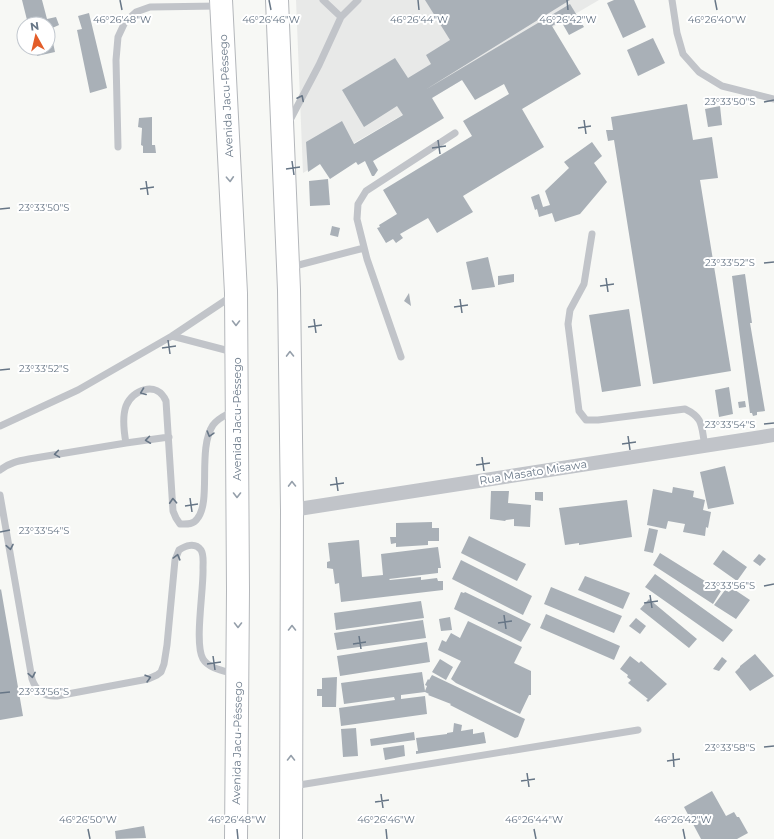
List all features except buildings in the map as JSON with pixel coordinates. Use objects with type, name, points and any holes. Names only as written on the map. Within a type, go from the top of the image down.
[{"type":"highway","points":[[277,0],[289,267],[292,510],[291,839]]},
{"type":"highway","name":"Avenida Jacu-Pêssego","points":[[221,3],[236,293],[236,839]]},
{"type":"street","name":"Rua Masato Misawa","points":[[292,510],[774,436]]},
{"type":"lane","points":[[323,0],[341,17]]},
{"type":"lane","points":[[284,132],[341,17],[358,0]]},
{"type":"lane","points":[[672,0],[677,33],[683,54],[699,72],[722,86],[774,99]]},
{"type":"lane","points":[[118,147],[116,60],[118,37],[125,22],[136,12],[150,7],[221,3]]},
{"type":"lane","points":[[401,357],[364,248],[357,219],[358,204],[366,191],[455,134]]},
{"type":"lane","points":[[592,234],[584,284],[570,310],[568,324],[579,411],[586,420],[598,420],[685,409],[695,414],[701,421],[705,446]]},
{"type":"lane","points":[[289,267],[364,248]]},
{"type":"lane","points":[[0,426],[78,390],[172,336],[236,293]]},
{"type":"lane","points":[[172,336],[236,353]]},
{"type":"lane","points":[[126,443],[124,421],[126,406],[135,395],[147,389],[156,389],[164,397],[167,406],[173,511],[180,524],[192,523],[198,519],[204,502],[204,469],[210,432],[213,424],[218,419],[237,410]]},
{"type":"lane","points":[[0,470],[6,465],[29,458],[169,437]]},
{"type":"lane","points":[[0,495],[32,679],[39,691],[51,696],[57,696],[148,678],[161,672],[164,664],[167,644],[176,555],[179,550],[190,545],[196,546],[201,550],[203,557],[199,635],[201,656],[206,663],[211,666],[237,675]]},
{"type":"lane","points":[[291,787],[638,730]]},
{"type":"shaded area","points":[[296,0],[599,0],[303,173]]}]
